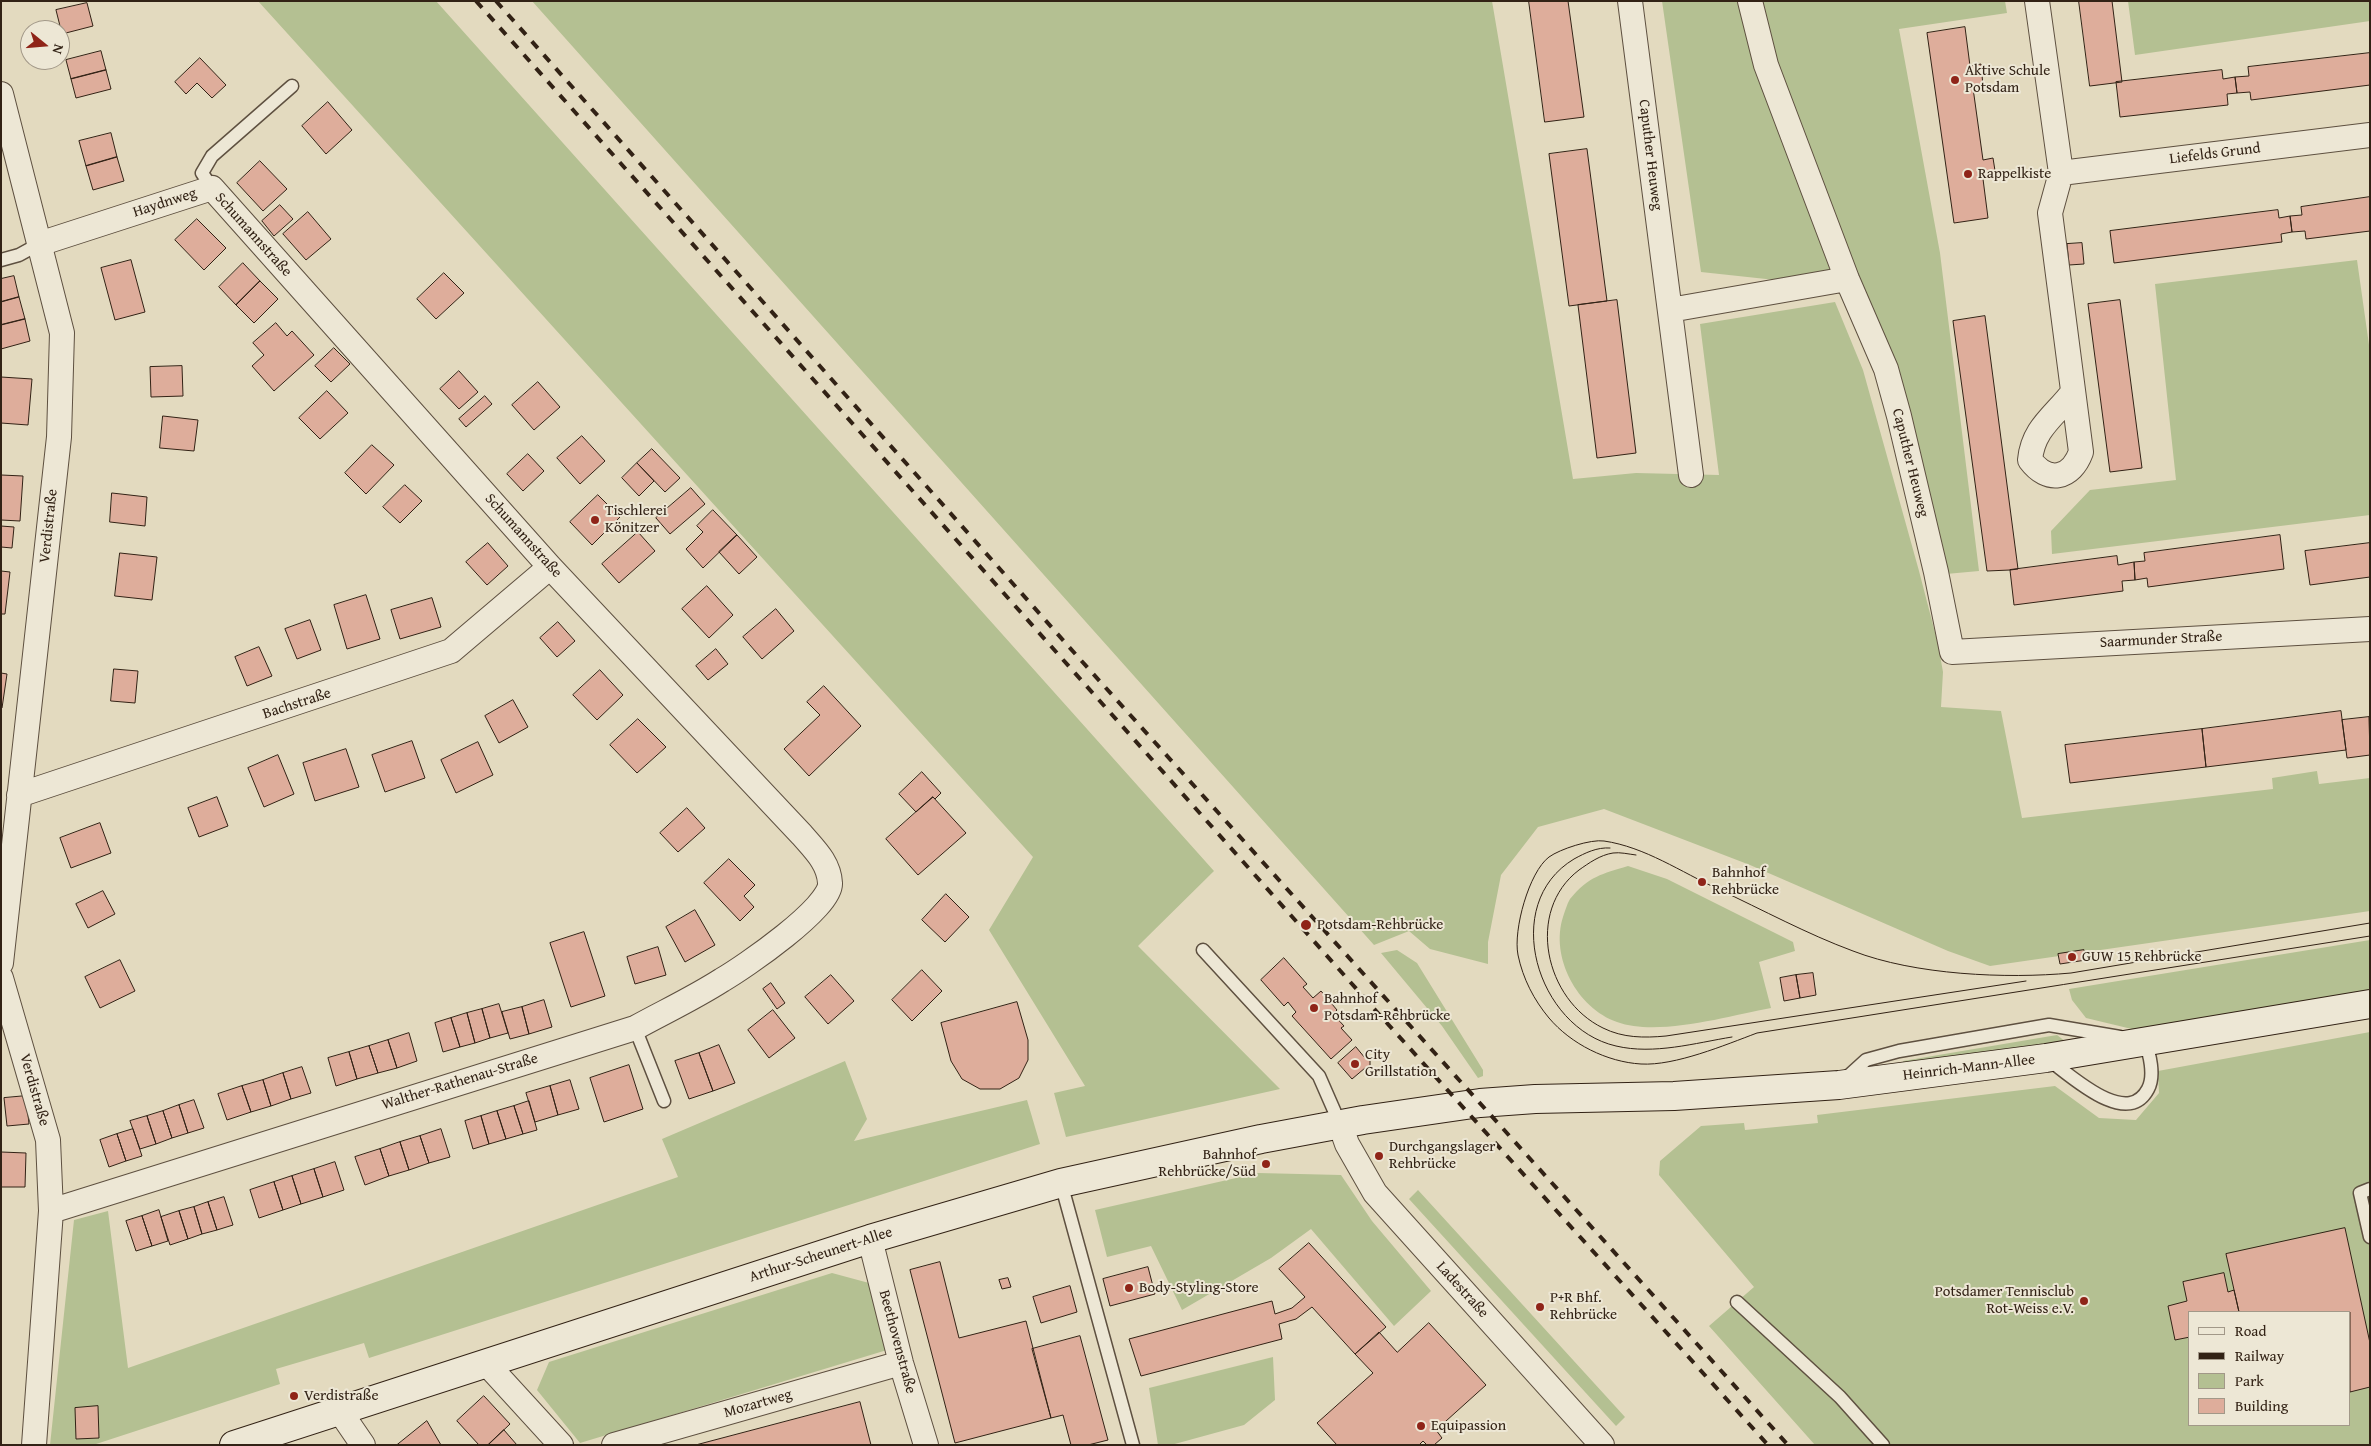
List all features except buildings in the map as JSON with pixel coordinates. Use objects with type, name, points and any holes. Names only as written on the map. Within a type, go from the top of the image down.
[{"type":"main road","name":"Heinrich-Mann-Allee","points":[[1421,1111],[1480,1103],[1564,1098],[1630,1098],[1838,1085],[2046,1058],[2370,1004]]},
{"type":"main road","name":"Arthur-Scheunert-Allee","points":[[234,1445],[870,1239],[1061,1183],[1340,1124],[1421,1111]]},
{"type":"street","name":"Caputher Heuweg","points":[[1630,1],[1691,475]]},
{"type":"street","name":"Caputher Heuweg","points":[[1750,1],[1766,66],[1847,279],[1886,369],[1936,572],[1952,652]]},
{"type":"street","points":[[2037,1],[2061,173],[2050,213],[2073,392]]},
{"type":"street","name":"Verdistraße","points":[[1,94],[62,333],[59,437],[1,963]]},
{"type":"street","name":"Liefelds Grund","points":[[2061,173],[2370,135]]},
{"type":"street","name":"Haydnweg","points":[[39,244],[212,188]]},
{"type":"street","name":"Schumannstraße","points":[[212,188],[550,567],[825,861],[831,885]]},
{"type":"street","points":[[1670,310],[1847,279]]},
{"type":"street","name":"Bachstraße","points":[[20,795],[451,651],[550,567]]},
{"type":"street","name":"Saarmunder Straße","points":[[1952,652],[2370,630]]},
{"type":"street","name":"Walther-Rathenau-Straße","points":[[51,1211],[635,1028],[722,980],[792,931],[825,898],[831,885]]},
{"type":"street","name":"Verdistraße","points":[[1,978],[48,1140],[51,1211],[34,1445]]},
{"type":"street","name":"Ladestraße","points":[[1340,1124],[1347,1144],[1375,1193],[1602,1445]]},
{"type":"street","name":"Beethovenstraße","points":[[870,1239],[901,1363],[926,1445]]},
{"type":"street","points":[[486,1363],[561,1445]]},
{"type":"street","name":"Mozartweg","points":[[614,1445],[901,1363]]},
{"type":"street","points":[[339,1410],[363,1445]]},
{"type":"lane","name":"Haydnweg","points":[[212,188],[202,173],[212,156],[292,86]]},
{"type":"lane","points":[[1,260],[19,255],[39,244]]},
{"type":"lane","points":[[1203,950],[1319,1076],[1340,1124]]},
{"type":"lane","points":[[1838,1085],[1866,1060],[1899,1051],[2049,1025],[2145,1041],[2151,1080],[2145,1094],[2132,1103],[2114,1104],[2046,1058]]},
{"type":"lane","points":[[635,1028],[664,1100]]},
{"type":"lane","points":[[1061,1183],[1133,1445]]},
{"type":"lane","points":[[2370,1189],[2360,1193],[2370,1237]]},
{"type":"lane","points":[[1737,1302],[1840,1397],[1883,1445]]},
{"type":"green space","points":[[258,1],[436,1],[1214,871],[1138,946],[1280,1089],[1066,1137],[1054,1093],[1085,1086],[989,930],[1033,857]]},
{"type":"green space","points":[[532,1],[1492,1],[1573,479],[1636,473],[1719,475],[1700,324],[1835,302],[1863,370],[1919,571],[1938,644],[1943,672],[1941,707],[2001,711],[2022,818],[2273,789],[2272,778],[2317,771],[2319,784],[2370,778],[2370,911],[1990,966],[1948,951],[1750,865],[1604,809],[1538,827],[1501,875],[1488,942],[1488,964],[1430,949],[1409,931],[1374,945]]},
{"type":"green space","points":[[1662,1],[2005,1],[2007,13],[1899,29],[1940,253],[1979,571],[1946,574],[1859,289],[1701,272]]},
{"type":"green space","points":[[2128,1],[2370,1],[2370,21],[2135,55]]},
{"type":"green space","points":[[2357,260],[2370,352],[2370,515],[2052,554],[2051,531],[2090,490],[2176,480],[2155,284]]},
{"type":"green space","points":[[1628,866],[1667,879],[1793,942],[1795,951],[1759,962],[1771,1008],[1693,1024],[1652,1027],[1634,1026],[1617,1022],[1603,1015],[1590,1005],[1570,979],[1564,964],[1560,948],[1560,932],[1563,917],[1570,899],[1583,885],[1603,874]]},
{"type":"green space","points":[[2370,940],[2370,990],[2136,1030],[2086,1018],[2072,1000],[2069,989]]},
{"type":"green space","points":[[1397,950],[1417,963],[1483,1070],[1483,1076],[1478,1078],[1442,1026],[1381,953]]},
{"type":"green space","points":[[2370,1032],[2370,1445],[1815,1445],[1709,1326],[1754,1287],[1659,1175],[1660,1161],[1701,1126],[1744,1123],[1745,1130],[1818,1123],[1817,1115],[2055,1086],[2099,1118],[2136,1120],[2159,1093],[2158,1071]]},
{"type":"green space","points":[[2057,1035],[2066,1042],[1904,1067],[1903,1061]]},
{"type":"green space","points":[[845,1061],[867,1119],[854,1141],[1027,1100],[1040,1144],[369,1358],[364,1343],[276,1369],[280,1384],[93,1445],[50,1445],[74,1220],[108,1211],[128,1368],[678,1177],[662,1139]]},
{"type":"green space","points":[[1258,1173],[1341,1175],[1372,1221],[1431,1291],[1394,1326],[1311,1229],[1271,1258],[1182,1310],[1151,1246],[1107,1257],[1095,1210]]},
{"type":"green space","points":[[1418,1190],[1625,1417],[1616,1426],[1409,1199]]},
{"type":"green space","points":[[832,1273],[869,1283],[887,1350],[580,1443],[537,1390],[549,1362]]},
{"type":"green space","points":[[1273,1357],[1275,1400],[1244,1425],[1171,1445],[1158,1445],[1149,1388]]},
{"type":"tram line","points":[[2370,923],[2071,973],[1990,975],[1932,970],[1878,959],[1853,951],[1802,929],[1648,854],[1619,844],[1598,841],[1576,845],[1560,851],[1549,857],[1542,864],[1535,875],[1524,902],[1517,944],[1520,964],[1530,989],[1549,1018],[1568,1036],[1590,1050],[1615,1060],[1628,1063],[1654,1064],[1669,1062],[1715,1049],[1757,1033],[2370,936]]},
{"type":"tram line","points":[[1610,848],[1596,849],[1574,859],[1551,879],[1538,905],[1534,933],[1537,963],[1548,991],[1566,1016],[1588,1035],[1616,1046],[1660,1049],[1732,1037]]},
{"type":"tram line","points":[[1636,855],[1608,854],[1579,870],[1562,887],[1552,908],[1548,931],[1549,954],[1556,977],[1567,997],[1583,1015],[1603,1028],[1618,1034],[1650,1037],[1666,1036],[2026,981]]},
{"type":"railway","points":[[476,1],[1377,1012],[1768,1445]]},
{"type":"railway","points":[[496,1],[1078,657],[1788,1445]]},
{"type":"place","name":"Aktive Schule Potsdam","points":[[1955,80]]},
{"type":"place","name":"Rappelkiste","points":[[1968,174]]},
{"type":"place","name":"Tischlerei Könitzer","points":[[595,520]]},
{"type":"place","name":"Bahnhof Rehbrücke","points":[[1702,882]]},
{"type":"place","name":"Potsdam-Rehbrücke","points":[[1306,925]]},
{"type":"place","name":"GUW 15 Rehbrücke","points":[[2072,957]]},
{"type":"place","name":"Bahnhof Potsdam-Rehbrücke","points":[[1314,1008]]},
{"type":"place","name":"City Grillstation","points":[[1355,1064]]},
{"type":"place","name":"Durchgangslager Rehbrücke","points":[[1379,1156]]},
{"type":"place","name":"Bahnhof Rehbrücke/Süd","points":[[1266,1164]]},
{"type":"place","name":"Body-Styling-Store","points":[[1129,1288]]},
{"type":"place","name":"Potsdamer Tennisclub Rot-Weiss e.V.","points":[[2084,1301]]},
{"type":"place","name":"P+R Bhf. Rehbrücke","points":[[1540,1307]]},
{"type":"place","name":"Verdistraße","points":[[294,1396]]},
{"type":"place","name":"Equipassion","points":[[1421,1426]]}]
